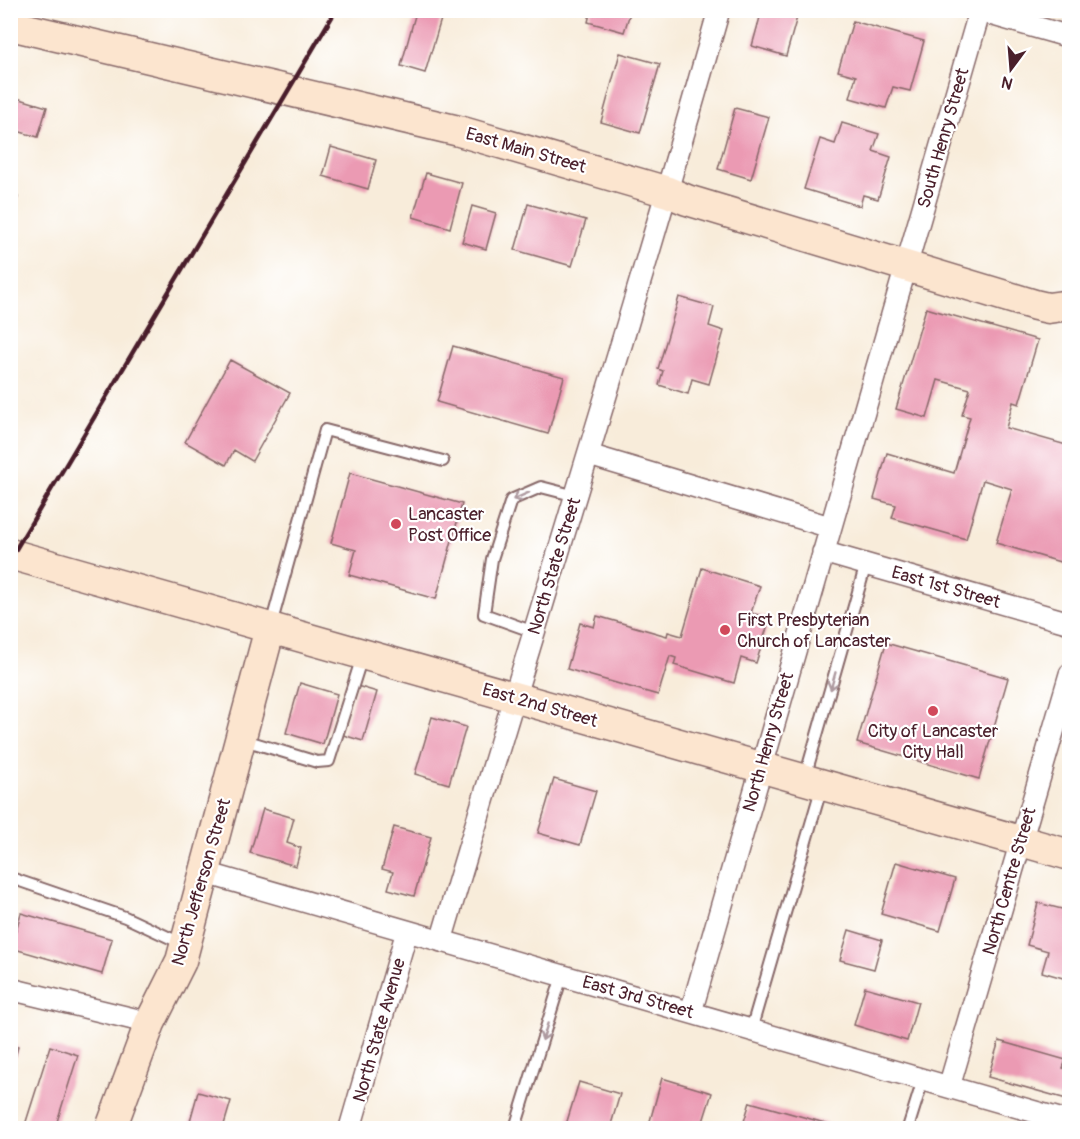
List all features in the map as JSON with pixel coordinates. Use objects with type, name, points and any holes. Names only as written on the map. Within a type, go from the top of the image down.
[{"type":"street","name":"North State Street","points":[[441,941],[668,192],[719,10]]},
{"type":"street","points":[[978,11],[1070,37]]},
{"type":"street","name":"South Henry Street","points":[[906,265],[978,11]]},
{"type":"street","name":"East Main Street","points":[[10,25],[459,131],[1048,308],[1070,305]]},
{"type":"street","name":"North Henry Street","points":[[691,1012],[906,265]]},
{"type":"street","name":"East Main Street","points":[[1035,304],[1070,328]]},
{"type":"street","points":[[589,455],[830,527]]},
{"type":"street","name":"East 1st Street","points":[[823,552],[1070,623]]},
{"type":"street","name":"East 2nd Street","points":[[10,554],[1070,855]]},
{"type":"street","name":"North Jefferson Street","points":[[111,1128],[150,1023],[181,961],[270,628]]},
{"type":"street","name":"North Centre Street","points":[[949,1088],[1070,674]]},
{"type":"street","name":"East 3rd Street","points":[[206,873],[1070,1122]]},
{"type":"street","name":"North State Avenue","points":[[350,1128],[407,932]]},
{"type":"street","points":[[10,989],[150,1023]]},
{"type":"lane","points":[[270,628],[325,430],[443,460]]},
{"type":"lane","points":[[534,632],[484,614],[492,559],[511,500],[541,487],[576,496]]},
{"type":"lane","points":[[751,1030],[866,564]]},
{"type":"lane","points":[[241,739],[317,762],[329,761],[363,654]]},
{"type":"lane","points":[[14,879],[125,917],[186,945]]},
{"type":"lane","points":[[515,1128],[562,976]]},
{"type":"lane","points":[[908,1128],[923,1080]]},
{"type":"building","points":[[591,10],[631,10],[624,32],[588,22]]},
{"type":"building","points":[[762,10],[799,10],[786,56],[752,46]]},
{"type":"building","points":[[416,12],[441,19],[425,73],[401,66]]},
{"type":"building","points":[[853,21],[924,41],[910,91],[893,87],[886,108],[850,98],[856,76],[838,71]]},
{"type":"building","points":[[620,53],[660,64],[640,133],[601,122]]},
{"type":"building","points":[[10,96],[47,107],[38,137],[10,129]]},
{"type":"building","points":[[735,108],[769,117],[751,179],[718,169]]},
{"type":"building","points":[[842,123],[879,134],[873,151],[891,157],[878,199],[863,195],[860,206],[804,189],[820,139],[835,144]]},
{"type":"building","points":[[331,147],[376,160],[368,189],[323,176]]},
{"type":"building","points":[[426,173],[462,183],[450,228],[413,217]]},
{"type":"building","points":[[10,195],[18,197],[11,219],[10,219]]},
{"type":"building","points":[[528,204],[586,220],[572,266],[515,250]]},
{"type":"building","points":[[472,206],[496,213],[486,249],[462,242]]},
{"type":"building","points":[[679,297],[714,307],[709,326],[724,331],[709,384],[692,379],[688,394],[659,385],[663,371],[658,369]]},
{"type":"building","points":[[926,308],[1038,340],[1019,404],[1013,402],[1006,428],[1070,446],[1070,565],[996,543],[1012,489],[983,480],[966,539],[892,518],[896,505],[874,499],[887,453],[954,473],[970,417],[962,415],[970,389],[938,380],[927,418],[896,409]]},
{"type":"building","points":[[453,346],[564,377],[548,434],[437,402]]},
{"type":"building","points":[[230,360],[290,393],[252,461],[234,450],[226,465],[185,442]]},
{"type":"building","name":"Lancaster Post Office","points":[[350,473],[462,504],[436,599],[349,575],[356,550],[331,543]]},
{"type":"building","name":"First Presbyterian Church of Lancaster","points":[[702,568],[760,586],[751,613],[770,618],[756,663],[741,658],[734,683],[674,665],[676,658],[670,656],[658,695],[567,669],[580,623],[594,627],[597,616],[667,636],[668,632],[682,636]]},
{"type":"building","name":"City of Lancaster City Hall","points":[[886,643],[1008,678],[979,779],[857,743]]},
{"type":"building","points":[[300,683],[337,694],[323,744],[286,733]]},
{"type":"building","points":[[357,686],[377,692],[363,741],[343,735]]},
{"type":"building","points":[[432,717],[466,727],[449,784],[415,774]]},
{"type":"building","points":[[554,779],[596,791],[580,845],[538,833]]},
{"type":"building","points":[[263,809],[294,818],[287,843],[301,848],[296,866],[250,853]]},
{"type":"building","points":[[394,827],[431,837],[414,896],[388,889],[393,872],[382,869]]},
{"type":"building","points":[[896,862],[955,879],[940,931],[881,914]]},
{"type":"building","points":[[1038,903],[1070,911],[1070,980],[1042,972],[1048,951],[1027,945]]},
{"type":"building","points":[[21,913],[112,939],[102,974],[11,948]]},
{"type":"building","points":[[849,930],[882,940],[874,969],[840,960]]},
{"type":"building","points":[[865,987],[918,1002],[907,1041],[854,1025]]},
{"type":"building","points":[[999,1041],[1066,1060],[1063,1068],[1070,1070],[1070,1100],[988,1077]]},
{"type":"building","points":[[10,1045],[18,1047],[11,1071],[10,1071]]},
{"type":"building","points":[[50,1046],[78,1055],[55,1128],[24,1128]]},
{"type":"building","points":[[662,1078],[712,1093],[701,1128],[648,1128]]},
{"type":"building","points":[[579,1082],[620,1094],[610,1128],[565,1128]]},
{"type":"building","points":[[198,1092],[231,1101],[223,1128],[188,1128]]},
{"type":"building","points":[[750,1102],[832,1125],[831,1128],[742,1128]]},
{"type":"railway","points":[[10,559],[336,10]]},
{"type":"place","name":"Lancaster Post Office","points":[[396,524]]},
{"type":"place","name":"First Presbyterian Church of Lancaster","points":[[725,630]]},
{"type":"place","name":"City of Lancaster City Hall","points":[[933,711]]}]
